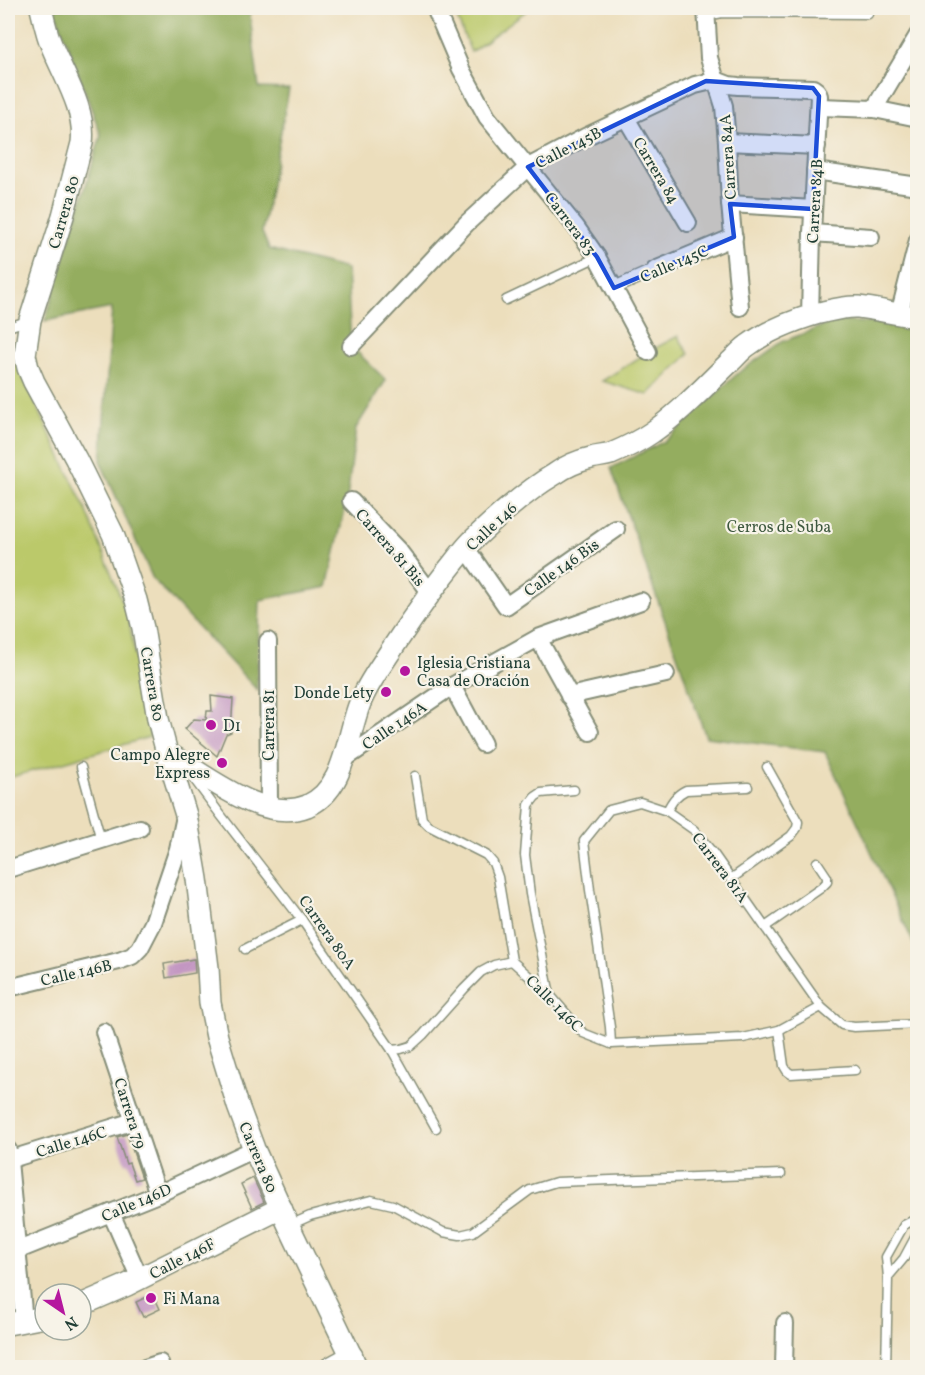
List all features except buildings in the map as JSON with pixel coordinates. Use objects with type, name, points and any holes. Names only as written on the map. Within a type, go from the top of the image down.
[{"type":"street","name":"Carrera 80","points":[[41,8],[52,45],[81,118],[83,131],[63,216],[30,320],[25,355],[28,368],[113,534],[136,600],[158,719],[174,757],[186,815],[197,879],[210,1003],[217,1037],[238,1106],[254,1149],[354,1362]]},
{"type":"street","name":"Carrera 83","points":[[435,8],[461,69],[486,117],[576,227],[597,257],[648,352]]},
{"type":"street","name":"Carrera 84A","points":[[707,12],[709,58],[724,106],[740,307]]},
{"type":"street","points":[[874,109],[918,35]]},
{"type":"street","name":"Calle 145B","points":[[351,346],[467,223],[528,167],[695,85],[716,80],[738,86],[813,88]]},
{"type":"street","name":"Carrera 84B","points":[[810,316],[813,209],[820,107],[819,96],[813,88]]},
{"type":"street","points":[[820,107],[874,109],[918,118]]},
{"type":"street","name":"Carrera 84","points":[[626,118],[688,223]]},
{"type":"street","points":[[727,142],[817,146]]},
{"type":"street","points":[[816,171],[918,186]]},
{"type":"street","points":[[730,204],[813,209]]},
{"type":"street","points":[[812,233],[871,237]]},
{"type":"street","name":"Calle 145C","points":[[614,288],[734,237]]},
{"type":"street","points":[[908,316],[918,240]]},
{"type":"street","name":"Calle 146","points":[[174,757],[231,792],[269,808],[295,809],[319,799],[328,791],[336,777],[360,702],[375,674],[430,592],[472,540],[517,502],[554,474],[573,464],[631,446],[654,431],[747,346],[775,330],[810,316],[838,309],[858,307],[908,316]]},
{"type":"street","name":"Carrera 81 Bis","points":[[351,501],[399,551],[430,592]]},
{"type":"street","name":"Calle 146 Bis","points":[[466,548],[506,606],[616,529]]},
{"type":"street","name":"Calle 146A","points":[[343,760],[452,686],[538,638],[641,601]]},
{"type":"street","points":[[538,638],[590,732]]},
{"type":"street","name":"Carrera 81","points":[[268,641],[269,808]]},
{"type":"street","points":[[569,696],[666,674]]},
{"type":"street","points":[[452,686],[483,744]]},
{"type":"street","name":"Calle 146B","points":[[8,988],[119,962],[132,956],[140,948],[153,923],[178,849],[186,815]]},
{"type":"street","points":[[8,869],[140,828]]},
{"type":"street","name":"Carrera 79","points":[[104,1032],[158,1194]]},
{"type":"street","name":"Calle 146C","points":[[8,1157],[134,1121]]},
{"type":"street","name":"Calle 146D","points":[[16,1251],[158,1194],[254,1149]]},
{"type":"street","points":[[8,1157],[16,1251],[14,1274],[16,1323],[33,1319]]},
{"type":"street","points":[[111,1213],[140,1279]]},
{"type":"street","name":"Calle 146F","points":[[93,1300],[285,1217]]},
{"type":"street","points":[[784,1323],[784,1368]]},
{"type":"street","points":[[330,1368],[354,1362]]},
{"type":"lane","points":[[707,12],[868,14]]},
{"type":"lane","points":[[506,300],[597,257]]},
{"type":"lane","points":[[8,327],[30,320]]},
{"type":"lane","name":"Carrera 80A","points":[[174,757],[302,920],[392,1050],[436,1128]]},
{"type":"lane","points":[[81,767],[101,840]]},
{"type":"lane","points":[[731,879],[791,836],[797,828],[798,822],[766,767]]},
{"type":"lane","points":[[415,776],[422,819],[429,826],[486,855],[493,863],[498,877],[512,961]]},
{"type":"lane","points":[[667,811],[673,799],[686,790],[748,787]]},
{"type":"lane","points":[[550,996],[530,894],[525,855],[530,805],[535,796],[542,793],[574,790]]},
{"type":"lane","name":"Carrera 81A","points":[[611,1044],[584,841],[609,810],[640,802],[667,811],[694,830],[821,1007],[842,1025],[854,1027],[918,1024]]},
{"type":"lane","points":[[765,927],[827,882],[827,877],[817,862]]},
{"type":"lane","points":[[244,949],[302,920]]},
{"type":"lane","name":"Calle 146C","points":[[392,1050],[411,1046],[481,972],[494,965],[512,961],[550,996],[583,1033],[611,1044],[743,1038],[779,1030],[821,1007]]},
{"type":"lane","points":[[779,1030],[784,1066],[791,1074],[855,1070]]},
{"type":"lane","points":[[285,1217],[310,1216],[371,1200],[393,1204],[443,1232],[460,1234],[473,1232],[530,1190],[556,1182],[781,1174]]},
{"type":"lane","points":[[887,1366],[888,1277],[886,1257],[904,1225],[918,1218]]},
{"type":"lane","points":[[888,1277],[904,1258],[918,1232]]},
{"type":"highlighted area","points":[[706,81],[813,88],[819,96],[813,209],[730,204],[734,237],[614,288],[597,257],[528,167]]},
{"type":"green space","points":[[56,8],[249,8],[259,88],[289,89],[262,232],[269,249],[347,269],[351,346],[386,380],[356,428],[347,499],[327,587],[260,600],[257,690],[153,579],[101,463],[112,308],[45,321],[101,135],[55,11]]},
{"type":"green space","points":[[453,8],[530,8],[471,52]]},
{"type":"green space","name":"Cerros de Suba","points":[[835,321],[880,323],[917,330],[917,951],[825,752],[706,737],[611,468],[665,441],[738,373],[782,342]]},
{"type":"green space","points":[[678,336],[689,354],[648,395],[602,381],[648,352]]},
{"type":"green space","points":[[12,354],[88,514],[128,616],[150,737],[8,778],[8,367]]},
{"type":"place","name":"Iglesia Cristiana Casa de Oración","points":[[405,671]]},
{"type":"place","name":"Donde Lety","points":[[386,692]]},
{"type":"place","name":"D1","points":[[211,725]]},
{"type":"place","name":"Campo Alegre Express","points":[[222,763]]},
{"type":"place","name":"Fi Mana","points":[[151,1298]]}]
